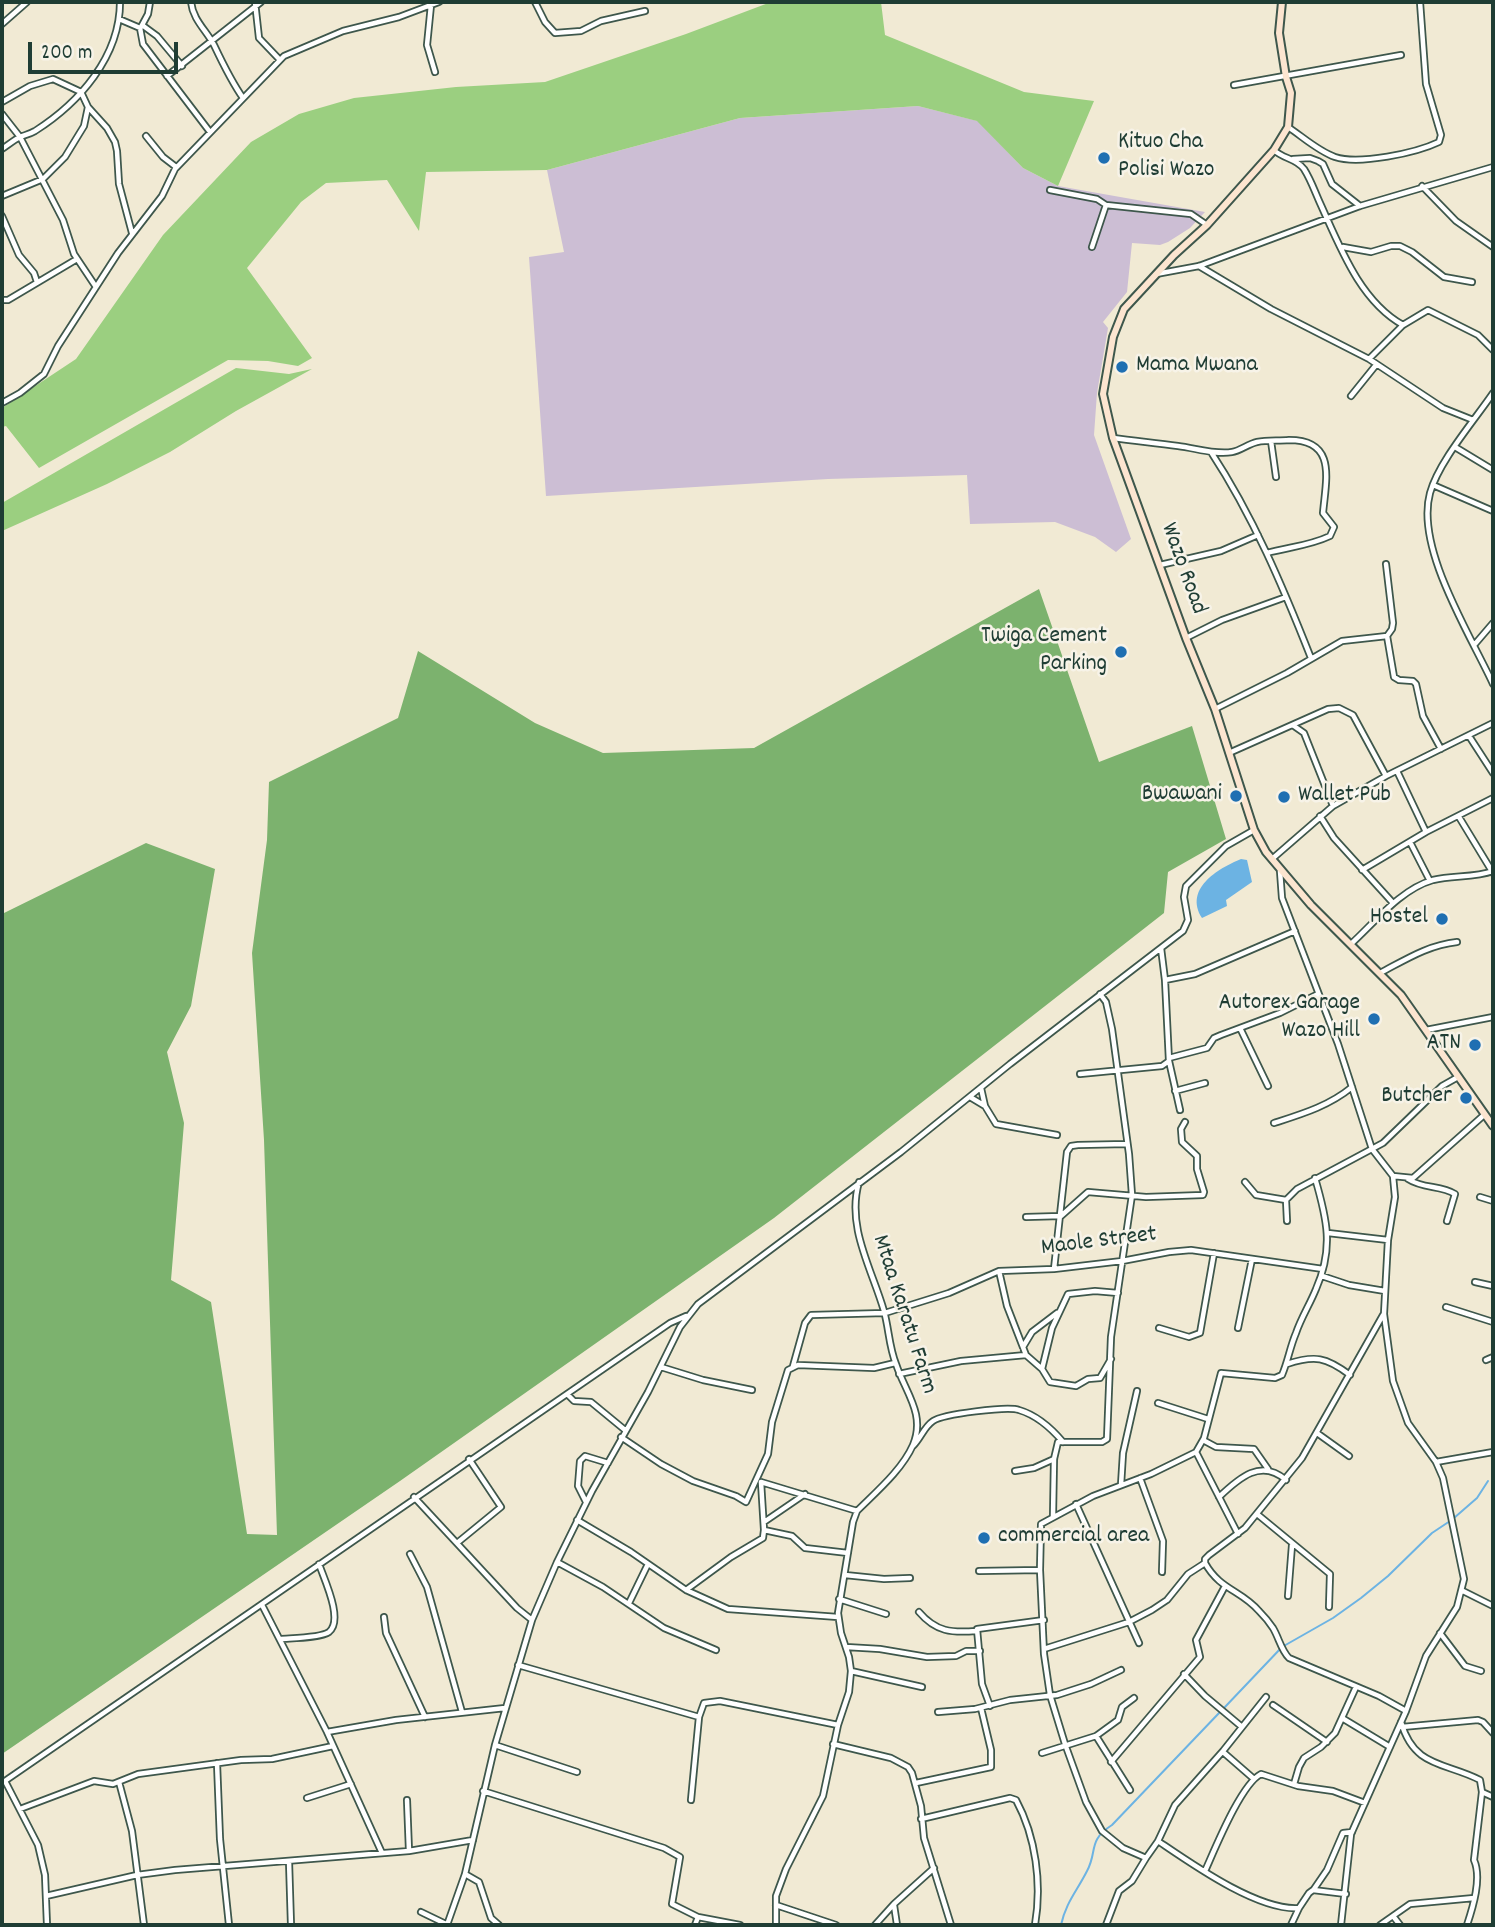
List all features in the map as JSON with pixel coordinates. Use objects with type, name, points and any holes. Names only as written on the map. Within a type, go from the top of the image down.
[{"type":"main road","name":"Wazo Road","points":[[1282,2],[1279,33],[1291,93],[1288,127],[1274,149],[1207,225],[1155,274],[1124,309],[1112,337],[1103,394],[1113,438],[1186,638],[1215,709],[1254,830],[1280,871],[1401,995],[1484,1115],[1493,1124]]},
{"type":"street","points":[[2,24],[27,2]]},
{"type":"street","points":[[2,149],[20,137],[33,133],[81,92],[100,69],[111,50],[119,19],[120,2]]},
{"type":"street","points":[[150,2],[141,27],[143,44],[210,132]]},
{"type":"street","points":[[191,2],[196,19],[243,98]]},
{"type":"street","points":[[167,76],[212,42],[255,4],[261,2]]},
{"type":"street","points":[[2,402],[20,393],[44,374],[96,287],[138,225],[156,205],[176,167],[280,60],[294,50],[343,31],[399,18],[439,2]]},
{"type":"street","points":[[535,2],[545,22],[555,33],[581,32],[601,21],[645,11]]},
{"type":"street","points":[[1288,127],[1326,153],[1347,159],[1381,156],[1438,142],[1441,135],[1426,85],[1420,2]]},
{"type":"street","points":[[255,4],[258,38],[280,60]]},
{"type":"street","points":[[430,5],[427,45],[435,72]]},
{"type":"street","points":[[119,19],[158,36],[182,66]]},
{"type":"street","points":[[1234,85],[1401,55]]},
{"type":"street","points":[[2,102],[49,79],[56,79],[81,92],[88,107],[107,128],[114,142],[119,184],[133,233]]},
{"type":"street","points":[[2,196],[43,179],[65,157],[84,126],[88,107]]},
{"type":"street","points":[[2,114],[20,137],[43,179],[63,220],[77,259],[96,287]]},
{"type":"street","points":[[146,136],[163,157],[176,167]]},
{"type":"street","points":[[1274,149],[1279,155],[1301,165],[1354,273],[1385,315],[1403,326]]},
{"type":"street","points":[[1292,159],[1310,158],[1323,164],[1332,184],[1360,206]]},
{"type":"street","points":[[1155,274],[1199,266],[1360,206],[1493,167]]},
{"type":"street","points":[[1422,186],[1456,220],[1493,247]]},
{"type":"street","points":[[1051,190],[1097,199],[1106,205],[1191,214],[1207,225]]},
{"type":"street","points":[[1092,247],[1106,205]]},
{"type":"street","points":[[2,216],[19,256],[37,282]]},
{"type":"street","points":[[1342,247],[1371,252],[1391,246],[1401,247],[1412,252],[1444,277],[1472,282]]},
{"type":"street","points":[[2,300],[8,300],[77,259]]},
{"type":"street","points":[[1199,266],[1271,309],[1369,359],[1443,408],[1473,421]]},
{"type":"street","points":[[1369,359],[1403,326],[1428,310],[1470,330],[1493,350]]},
{"type":"street","points":[[1351,396],[1376,365]]},
{"type":"street","points":[[1493,396],[1455,447],[1433,485],[1427,506],[1428,539],[1452,601],[1493,684]]},
{"type":"street","points":[[1113,438],[1211,451],[1232,452],[1250,444],[1270,441],[1306,441],[1318,448],[1326,467],[1323,513],[1334,527],[1330,536],[1315,544],[1267,553]]},
{"type":"street","points":[[1270,441],[1276,477]]},
{"type":"street","points":[[1455,447],[1493,470]]},
{"type":"street","points":[[1211,451],[1233,486],[1267,553],[1311,659]]},
{"type":"street","points":[[1433,485],[1493,511]]},
{"type":"street","points":[[1160,565],[1221,551],[1258,535]]},
{"type":"street","points":[[1386,565],[1393,623],[1387,636],[1394,677],[1416,684],[1423,716],[1441,749]]},
{"type":"street","points":[[1186,638],[1222,620],[1286,597]]},
{"type":"street","points":[[1475,645],[1493,623]]},
{"type":"street","points":[[1215,709],[1342,641],[1387,636]]},
{"type":"street","points":[[1229,753],[1328,709],[1339,708],[1353,715],[1386,776]]},
{"type":"street","points":[[1271,859],[1333,806],[1386,776],[1493,723]]},
{"type":"street","points":[[1293,726],[1304,733],[1333,806]]},
{"type":"street","points":[[1469,736],[1493,773]]},
{"type":"street","points":[[1396,771],[1426,832]]},
{"type":"street","points":[[1362,870],[1426,832],[1493,798]]},
{"type":"street","points":[[1320,816],[1334,838],[1393,903]]},
{"type":"street","points":[[1351,944],[1393,903],[1430,881],[1493,872],[1459,817]]},
{"type":"street","points":[[421,1912],[448,1925],[465,1874],[495,1745],[532,1619],[577,1520],[687,1316],[698,1304],[901,1152],[1186,926],[1188,914],[1184,891],[1189,881],[1226,846],[1254,830]]},
{"type":"street","points":[[1410,842],[1430,881]]},
{"type":"street","points":[[1280,871],[1282,898],[1352,1087],[1372,1149],[1393,1176],[1395,1197],[1388,1240],[1384,1314],[1393,1381],[1408,1423],[1436,1462],[1451,1505],[1455,1541],[1463,1568],[1463,1591],[1457,1607],[1426,1656],[1402,1724],[1352,1832],[1341,1925]]},
{"type":"street","points":[[1165,980],[1195,974],[1295,931]]},
{"type":"street","points":[[1380,973],[1432,947],[1457,942]]},
{"type":"street","points":[[1160,947],[1165,980],[1169,1059],[1180,1110]]},
{"type":"street","points":[[1053,1516],[1054,1460],[1058,1442],[1106,1440],[1111,1337],[1132,1195],[1118,1070],[1109,1014],[1106,1002],[1100,994]]},
{"type":"street","points":[[1080,1074],[1161,1066],[1169,1059],[1207,1048],[1214,1038],[1280,1013],[1318,994]]},
{"type":"street","points":[[1425,1030],[1493,1017]]},
{"type":"street","points":[[1240,1028],[1268,1086]]},
{"type":"street","points":[[1287,1221],[1286,1200],[1297,1189],[1372,1149],[1400,1129],[1442,1086],[1458,1077]]},
{"type":"street","points":[[1175,1091],[1205,1083]]},
{"type":"street","points":[[1274,1124],[1329,1103],[1352,1087]]},
{"type":"street","points":[[981,1088],[985,1106],[996,1124],[1057,1135]]},
{"type":"street","points":[[970,1097],[985,1106]]},
{"type":"street","points":[[1408,1179],[1413,1178],[1484,1115]]},
{"type":"street","points":[[1026,1217],[1058,1217],[1088,1192],[1203,1195],[1205,1192],[1197,1169],[1197,1156],[1182,1142],[1181,1127],[1185,1122]]},
{"type":"street","points":[[1054,1269],[1067,1152],[1071,1146],[1127,1144]]},
{"type":"street","points":[[1393,1176],[1408,1179],[1421,1186],[1450,1190],[1455,1194],[1447,1221]]},
{"type":"street","points":[[1146,1858],[1123,1849],[1102,1831],[1086,1802],[1065,1744],[1050,1695],[1044,1649],[1039,1527],[1076,1504],[1196,1452],[1203,1440],[1221,1373],[1275,1378],[1282,1375],[1295,1334],[1323,1269],[1328,1233],[1324,1206],[1315,1178]]},
{"type":"street","name":"Mtaa Karatu Farm","points":[[857,1511],[889,1478],[912,1447],[917,1417],[915,1406],[895,1363],[885,1313],[856,1223],[854,1198],[859,1181]]},
{"type":"street","points":[[1245,1182],[1256,1195],[1286,1200]]},
{"type":"street","points":[[1480,1197],[1493,1201]]},
{"type":"street","points":[[1328,1233],[1388,1240]]},
{"type":"street","name":"Maole Street","points":[[793,1366],[805,1323],[811,1315],[885,1313],[949,1293],[999,1271],[1054,1269],[1191,1250],[1323,1269]]},
{"type":"street","points":[[1159,1328],[1189,1337],[1200,1333],[1214,1253]]},
{"type":"street","points":[[1238,1328],[1252,1259]]},
{"type":"street","points":[[999,1271],[1007,1306],[1026,1355],[1042,1369],[1050,1382],[1076,1386],[1088,1379],[1100,1378],[1112,1357]]},
{"type":"street","points":[[1321,1276],[1349,1285],[1385,1291]]},
{"type":"street","points":[[1475,1282],[1493,1286]]},
{"type":"street","points":[[1042,1369],[1052,1328],[1069,1294],[1095,1291],[1118,1293]]},
{"type":"street","points":[[1446,1307],[1493,1322]]},
{"type":"street","points":[[1023,1347],[1032,1332],[1058,1312]]},
{"type":"street","points":[[1044,1649],[1129,1622],[1160,1606],[1188,1574],[1238,1534],[1303,1458],[1384,1314]]},
{"type":"street","points":[[47,1925],[47,1896],[38,1845],[3,1782],[469,1459],[670,1323],[687,1316]]},
{"type":"street","points":[[900,1374],[961,1361],[1026,1355]]},
{"type":"street","points":[[1486,1360],[1493,1357]]},
{"type":"street","points":[[1286,1364],[1301,1359],[1318,1359],[1335,1363],[1350,1375]]},
{"type":"street","points":[[621,1437],[683,1476],[736,1496],[743,1502],[748,1500],[759,1481],[768,1454],[780,1391],[787,1372],[793,1366],[881,1367],[895,1363]]},
{"type":"street","points":[[661,1367],[752,1390]]},
{"type":"street","points":[[1121,1485],[1123,1453],[1137,1391]]},
{"type":"street","points":[[567,1394],[574,1401],[591,1402],[625,1430]]},
{"type":"street","points":[[1158,1403],[1208,1419]]},
{"type":"street","points":[[912,1447],[937,1418],[955,1413],[1006,1409],[1021,1410],[1054,1431],[1063,1441]]},
{"type":"street","points":[[1317,1433],[1349,1456]]},
{"type":"street","points":[[1203,1440],[1216,1447],[1254,1449],[1269,1469],[1286,1480]]},
{"type":"street","points":[[1196,1452],[1238,1534]]},
{"type":"street","points":[[1436,1462],[1493,1452]]},
{"type":"street","points":[[586,1503],[579,1486],[580,1461],[585,1456],[608,1463]]},
{"type":"street","points":[[457,1543],[501,1507],[469,1459]]},
{"type":"street","points":[[1015,1471],[1034,1468],[1054,1460]]},
{"type":"street","points":[[1219,1497],[1250,1473],[1269,1469]]},
{"type":"street","points":[[1140,1478],[1163,1541],[1163,1572]]},
{"type":"street","points":[[759,1481],[857,1511],[839,1599],[838,1617],[851,1671],[849,1692],[833,1744],[823,1796],[786,1868],[776,1905],[776,1925]]},
{"type":"street","points":[[686,1590],[731,1557],[763,1538],[765,1530],[759,1481]]},
{"type":"street","points":[[764,1522],[805,1494]]},
{"type":"street","points":[[414,1497],[517,1608],[532,1619]]},
{"type":"street","points":[[1076,1504],[1139,1643]]},
{"type":"street","points":[[1257,1514],[1330,1574],[1329,1607]]},
{"type":"street","points":[[577,1520],[686,1590],[728,1609],[838,1617]]},
{"type":"street","points":[[765,1530],[792,1536],[805,1548],[848,1553]]},
{"type":"street","points":[[1288,1596],[1292,1545]]},
{"type":"street","points":[[410,1554],[427,1587],[462,1712]]},
{"type":"street","points":[[557,1562],[629,1603],[664,1628],[716,1650]]},
{"type":"street","points":[[1205,1563],[1224,1587],[1257,1608],[1289,1657],[1406,1711]]},
{"type":"street","points":[[281,1639],[323,1634],[332,1628],[334,1607],[319,1564]]},
{"type":"street","points":[[629,1603],[648,1564]]},
{"type":"street","points":[[979,1571],[1040,1570]]},
{"type":"street","points":[[845,1575],[892,1580],[910,1578]]},
{"type":"street","points":[[1111,1762],[1200,1657],[1196,1640],[1224,1587]]},
{"type":"street","points":[[1463,1591],[1493,1606]]},
{"type":"street","points":[[839,1599],[886,1614]]},
{"type":"street","points":[[262,1605],[327,1732],[382,1853]]},
{"type":"street","points":[[919,1612],[931,1623],[957,1634],[1044,1620]]},
{"type":"street","points":[[384,1617],[387,1633],[425,1717]]},
{"type":"street","points":[[976,1631],[982,1684],[990,1706]]},
{"type":"street","points":[[1440,1633],[1465,1666],[1481,1671]]},
{"type":"street","points":[[846,1647],[880,1649],[927,1657],[956,1656],[966,1651],[980,1651]]},
{"type":"street","points":[[519,1665],[699,1717]]},
{"type":"street","points":[[938,1712],[1057,1695],[1091,1684],[1121,1670]]},
{"type":"street","points":[[851,1671],[922,1687]]},
{"type":"street","points":[[1184,1674],[1242,1727]]},
{"type":"street","points":[[1294,1784],[1304,1758],[1335,1733],[1356,1687]]},
{"type":"street","points":[[1106,1925],[1119,1891],[1132,1881],[1158,1841],[1175,1805],[1266,1697]]},
{"type":"street","points":[[1042,1753],[1096,1736],[1118,1720],[1122,1707],[1134,1698]]},
{"type":"street","points":[[691,1800],[699,1717],[701,1707],[705,1703],[720,1702],[838,1725]]},
{"type":"street","points":[[1273,1705],[1327,1742]]},
{"type":"street","points":[[916,1783],[991,1767],[991,1750],[981,1707]]},
{"type":"street","points":[[327,1732],[505,1708]]},
{"type":"street","points":[[1342,1718],[1390,1747]]},
{"type":"street","points":[[1402,1724],[1478,1720],[1493,1733]]},
{"type":"street","points":[[1402,1724],[1409,1743],[1425,1759],[1480,1780],[1482,1792],[1474,1860],[1474,1898],[1467,1925]]},
{"type":"street","points":[[1096,1736],[1130,1790]]},
{"type":"street","points":[[833,1744],[891,1758],[908,1767],[916,1783],[924,1838],[951,1925]]},
{"type":"street","points":[[495,1745],[577,1772]]},
{"type":"street","points":[[20,1809],[94,1781],[106,1784],[119,1782],[131,1775],[216,1763],[272,1759],[333,1746]]},
{"type":"street","points":[[1223,1751],[1254,1779]]},
{"type":"street","points":[[216,1763],[229,1925]]},
{"type":"street","points":[[1205,1871],[1232,1814],[1254,1779],[1261,1774],[1294,1784],[1333,1791],[1365,1803]]},
{"type":"street","points":[[119,1782],[132,1831],[144,1925]]},
{"type":"street","points":[[307,1798],[351,1784]]},
{"type":"street","points":[[484,1791],[678,1854],[680,1857],[672,1904],[698,1917],[740,1925]]},
{"type":"street","points":[[1482,1792],[1493,1797]]},
{"type":"street","points":[[921,1819],[1010,1798],[1016,1800],[1036,1861],[1035,1925]]},
{"type":"street","points":[[407,1800],[409,1851]]},
{"type":"street","points":[[1291,1925],[1327,1870],[1343,1833],[1352,1832]]},
{"type":"street","points":[[47,1896],[137,1875],[409,1851],[473,1840]]},
{"type":"street","points":[[1158,1841],[1232,1887],[1277,1906],[1299,1909]]},
{"type":"street","points":[[289,1861],[291,1925]]},
{"type":"street","points":[[875,1925],[934,1868]]},
{"type":"street","points":[[465,1874],[478,1882],[491,1918],[499,1925]]},
{"type":"street","points":[[1313,1890],[1346,1894]]},
{"type":"street","points":[[1380,1925],[1403,1907],[1419,1902],[1474,1898]]},
{"type":"street","points":[[894,1904],[897,1925]]},
{"type":"street","points":[[776,1905],[836,1925]]},
{"type":"street","points":[[1393,1916],[1400,1925]]},
{"type":"street","points":[[695,1925],[698,1917]]},
{"type":"shaded area","points":[[918,106],[978,121],[1023,168],[1058,186],[1205,212],[1190,228],[1168,242],[1160,245],[1132,243],[1127,292],[1103,322],[1108,328],[1097,393],[1094,435],[1131,539],[1116,552],[1095,537],[1055,522],[970,524],[967,475],[828,479],[546,496],[529,257],[564,252],[547,170],[740,118]]},
{"type":"green space","points":[[771,2],[881,2],[885,35],[1024,92],[1094,101],[1058,186],[1023,168],[977,121],[918,106],[740,118],[547,170],[426,172],[419,231],[387,180],[326,183],[301,202],[247,268],[312,358],[298,366],[268,361],[228,360],[39,468],[6,426],[2,427],[2,408],[76,359],[163,235],[251,142],[299,114],[354,98],[456,87],[545,82]]},
{"type":"green space","points":[[236,368],[289,374],[312,369],[170,452],[107,484],[2,531],[2,503]]},
{"type":"green space","points":[[1039,589],[1099,762],[1192,726],[1226,839],[1168,872],[1164,913],[774,1218],[400,1481],[2,1754],[2,914],[146,843],[215,869],[191,1006],[167,1052],[184,1123],[171,1280],[211,1302],[247,1534],[277,1535],[264,1140],[252,953],[267,840],[269,782],[398,718],[418,651],[535,723],[603,753],[754,748]]},
{"type":"water","points":[[1241,859],[1247,860],[1252,882],[1226,900],[1227,906],[1202,918],[1197,898],[1200,889],[1213,874]]},
{"type":"waterway","points":[[1454,1518],[1477,1498],[1488,1481]]},
{"type":"waterway","points":[[1224,1708],[1282,1647],[1333,1618],[1361,1598],[1432,1533],[1450,1521]]},
{"type":"waterway","points":[[1061,1925],[1069,1903],[1090,1864],[1099,1836],[1220,1712]]},
{"type":"place","name":"Kituo Cha Polisi Wazo","points":[[1104,158]]},
{"type":"place","name":"Mama Mwana","points":[[1122,367]]},
{"type":"place","name":"Twiga Cement Parking","points":[[1121,652]]},
{"type":"place","name":"Bwawani","points":[[1236,796]]},
{"type":"place","name":"Wallet Pub","points":[[1284,797]]},
{"type":"place","name":"Hostel","points":[[1442,919]]},
{"type":"place","name":"Autorex Garage Wazo Hill","points":[[1374,1019]]},
{"type":"place","name":"ATN","points":[[1475,1045]]},
{"type":"place","name":"Butcher","points":[[1466,1098]]},
{"type":"place","name":"commercial area","points":[[984,1538]]}]
